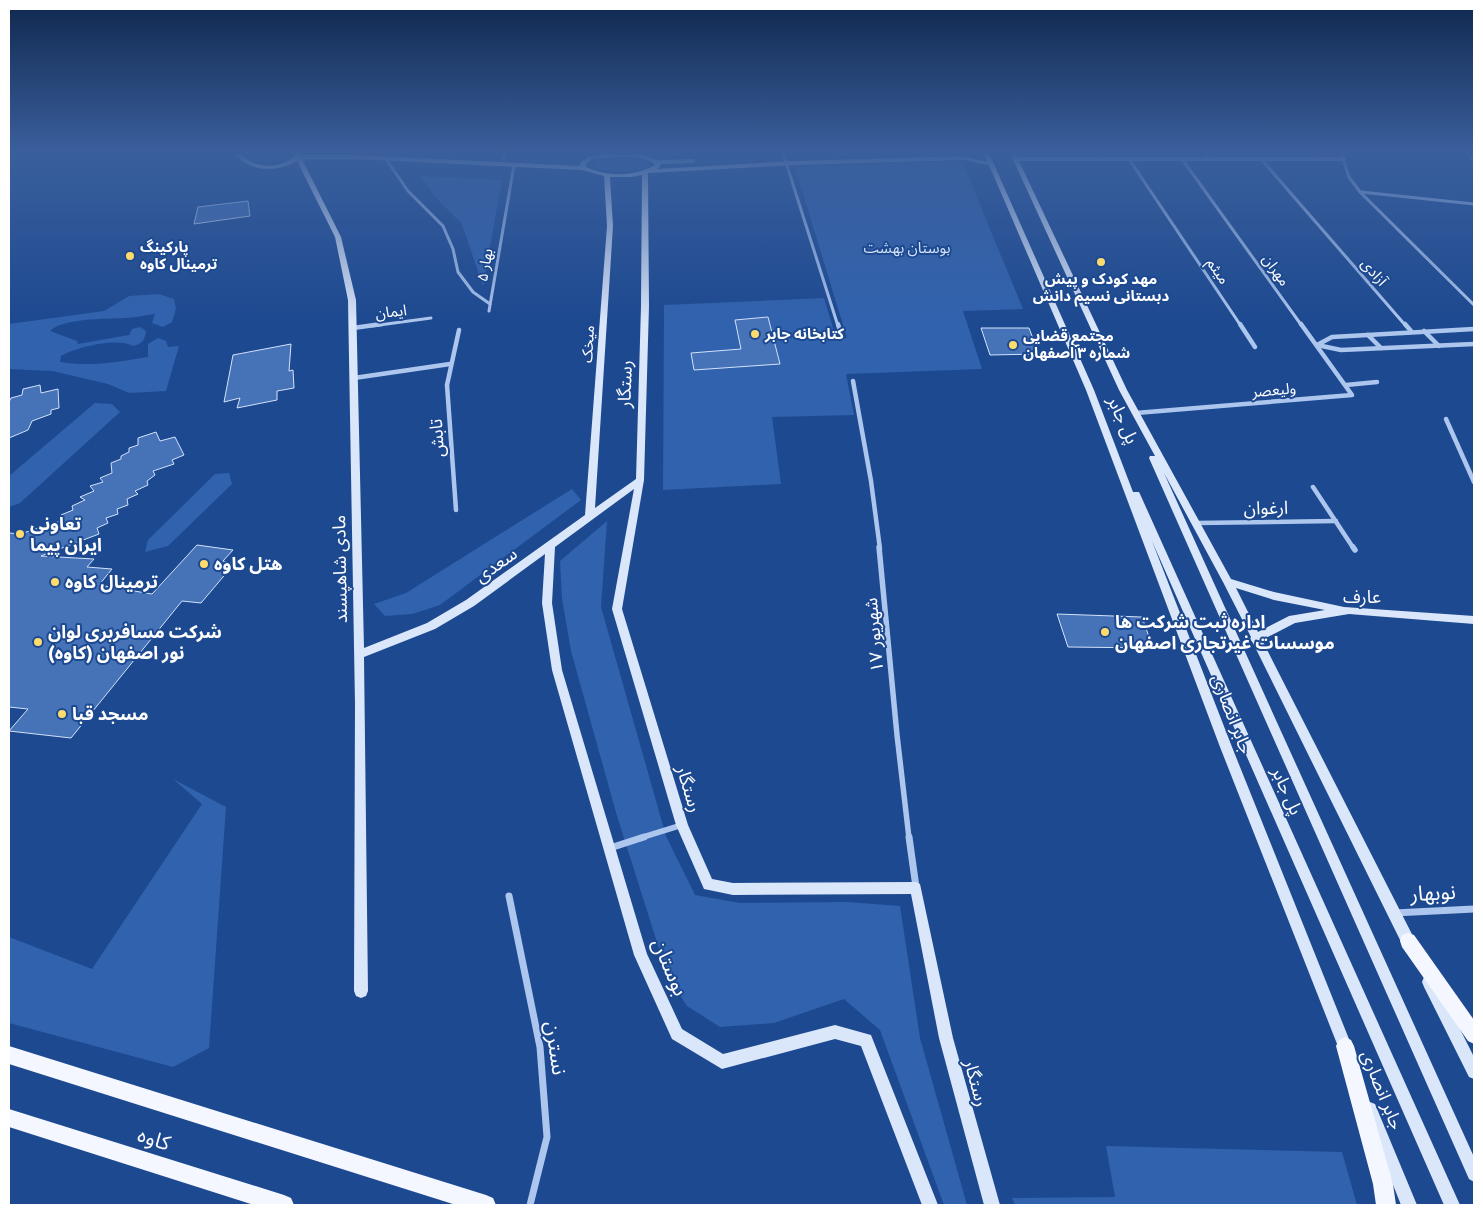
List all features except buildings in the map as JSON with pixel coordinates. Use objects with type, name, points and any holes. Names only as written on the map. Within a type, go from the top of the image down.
[{"type":"main road","name":"مادی شاهپسند","points":[[325,210],[338,237],[352,300],[361,991]]},
{"type":"main road","name":"میخک","points":[[590,515],[610,226],[609,210]]},
{"type":"main road","name":"رستگار","points":[[647,210],[640,480],[617,608],[682,825],[708,885],[733,890],[916,888],[946,1038],[992,1205]]},
{"type":"main road","name":"جابر انصاری","points":[[1010,210],[1090,390],[1226,747],[1409,1205]]},
{"type":"main road","points":[[1040,210],[1123,390],[1228,582],[1474,1072]]},
{"type":"main road","name":"پل جابر","points":[[1090,390],[1452,1205]]},
{"type":"main road","name":"پل جابر","points":[[1123,390],[1474,1174]]},
{"type":"main road","name":"سعدی","points":[[358,655],[431,626],[470,603],[640,480]]},
{"type":"main road","name":"بوستان","points":[[550,546],[548,603],[557,670],[641,955],[677,1034],[722,1062],[834,1032],[866,1040],[930,1205]]},
{"type":"main road","points":[[1228,582],[1274,596],[1349,610]]},
{"type":"main road","name":"عارف","points":[[1255,639],[1293,619],[1349,610],[1474,620]]},
{"type":"main road","points":[[1408,941],[1474,1035]]},
{"type":"main road","points":[[1345,1046],[1383,1184],[1386,1205]]},
{"type":"main road","points":[[9,1055],[486,1205]]},
{"type":"main road","name":"کاوه","points":[[9,1118],[284,1205]]},
{"type":"street","points":[[427,210],[443,226],[453,249],[458,272],[473,292],[490,304]]},
{"type":"street","name":"بهار ۵","points":[[489,311],[506,210]]},
{"type":"street","points":[[801,210],[842,338]]},
{"type":"street","name":"میثم","points":[[1163,210],[1255,347]]},
{"type":"street","name":"مهران","points":[[1219,210],[1317,345]]},
{"type":"street","name":"آزادی","points":[[1306,210],[1411,331]]},
{"type":"street","points":[[1378,210],[1474,305]]},
{"type":"street","name":"ایمان","points":[[353,328],[431,318]]},
{"type":"street","points":[[1317,345],[1332,337],[1411,331],[1474,329]]},
{"type":"street","name":"تابش","points":[[456,510],[447,385],[450,364],[459,330]]},
{"type":"street","points":[[1424,331],[1439,346]]},
{"type":"street","points":[[1368,334],[1382,348]]},
{"type":"street","points":[[1317,345],[1341,350],[1474,344]]},
{"type":"street","points":[[1317,345],[1346,384],[1377,382]]},
{"type":"street","points":[[354,378],[450,364]]},
{"type":"street","name":"۱۷ شهریور","points":[[853,381],[862,423],[881,556],[902,786],[916,888]]},
{"type":"street","name":"ولیعصر","points":[[1136,414],[1352,395],[1346,384]]},
{"type":"street","points":[[1446,419],[1474,482]]},
{"type":"street","points":[[1313,487],[1355,550]]},
{"type":"street","name":"ارغوان","points":[[1196,523],[1336,521]]},
{"type":"street","points":[[609,848],[682,825]]},
{"type":"street","name":"نسترن","points":[[509,896],[540,1047],[547,1137],[530,1205]]},
{"type":"street","name":"نوبهار","points":[[1394,913],[1474,909]]},
{"type":"green space","points":[[448,210],[497,210],[483,286],[462,224]]},
{"type":"green space","name":"بوستان بهشت","points":[[808,210],[982,210],[1023,309],[963,311],[982,369],[846,374],[854,415],[772,417],[781,484],[663,490],[664,305],[824,298],[836,338],[847,338]]},
{"type":"green space","points":[[159,294],[174,299],[176,309],[172,322],[163,327],[152,323],[155,314],[132,318],[74,321],[50,331],[77,341],[78,344],[129,335],[132,329],[140,327],[146,331],[141,343],[136,345],[118,342],[97,344],[76,349],[61,356],[60,362],[104,363],[148,357],[148,344],[158,338],[166,341],[168,347],[179,346],[166,391],[129,393],[108,384],[52,371],[9,369],[9,324],[104,311],[129,296]]},
{"type":"green space","points":[[95,403],[112,404],[120,412],[20,503],[9,507],[9,476]]},
{"type":"green space","points":[[229,473],[232,484],[168,546],[145,552],[148,540],[215,474]]},
{"type":"green space","points":[[572,489],[581,500],[440,605],[412,614],[385,616],[374,604],[406,593]]},
{"type":"green space","points":[[607,521],[601,607],[666,836],[695,895],[740,903],[847,902],[900,906],[920,1038],[967,1205],[944,1205],[880,1030],[844,999],[774,1023],[720,1027],[687,1006],[668,977],[617,816],[571,651],[562,599],[560,561]]},
{"type":"green space","points":[[173,779],[226,807],[209,1048],[173,1067],[9,1023],[9,937],[92,969],[202,804]]},
{"type":"green space","points":[[1106,1146],[1342,1152],[1357,1205],[1015,1205],[1012,1198],[1115,1197]]},
{"type":"place","name":"پارکینگ ترمینال کاوه","points":[[130,256]]},
{"type":"place","name":"مهد کودک و پیش دبستانی نسیم دانش","points":[[1101,262]]},
{"type":"place","name":"کتابخانه جابر","points":[[755,334]]},
{"type":"place","name":"مجتمع قضایی شماره ۳ اصفهان","points":[[1013,345]]},
{"type":"place","name":"تعاونی ایران پیما","points":[[20,534]]},
{"type":"place","name":"هتل کاوه","points":[[204,564]]},
{"type":"place","name":"ترمینال کاوه","points":[[55,582]]},
{"type":"place","name":"اداره ثبت شرکت ها موسسات غیرتجاری اصفهان","points":[[1105,632]]},
{"type":"place","name":"شرکت مسافربری لوان نور اصفهان (کاوه)","points":[[38,642]]},
{"type":"place","name":"مسجد قبا","points":[[62,714]]}]
